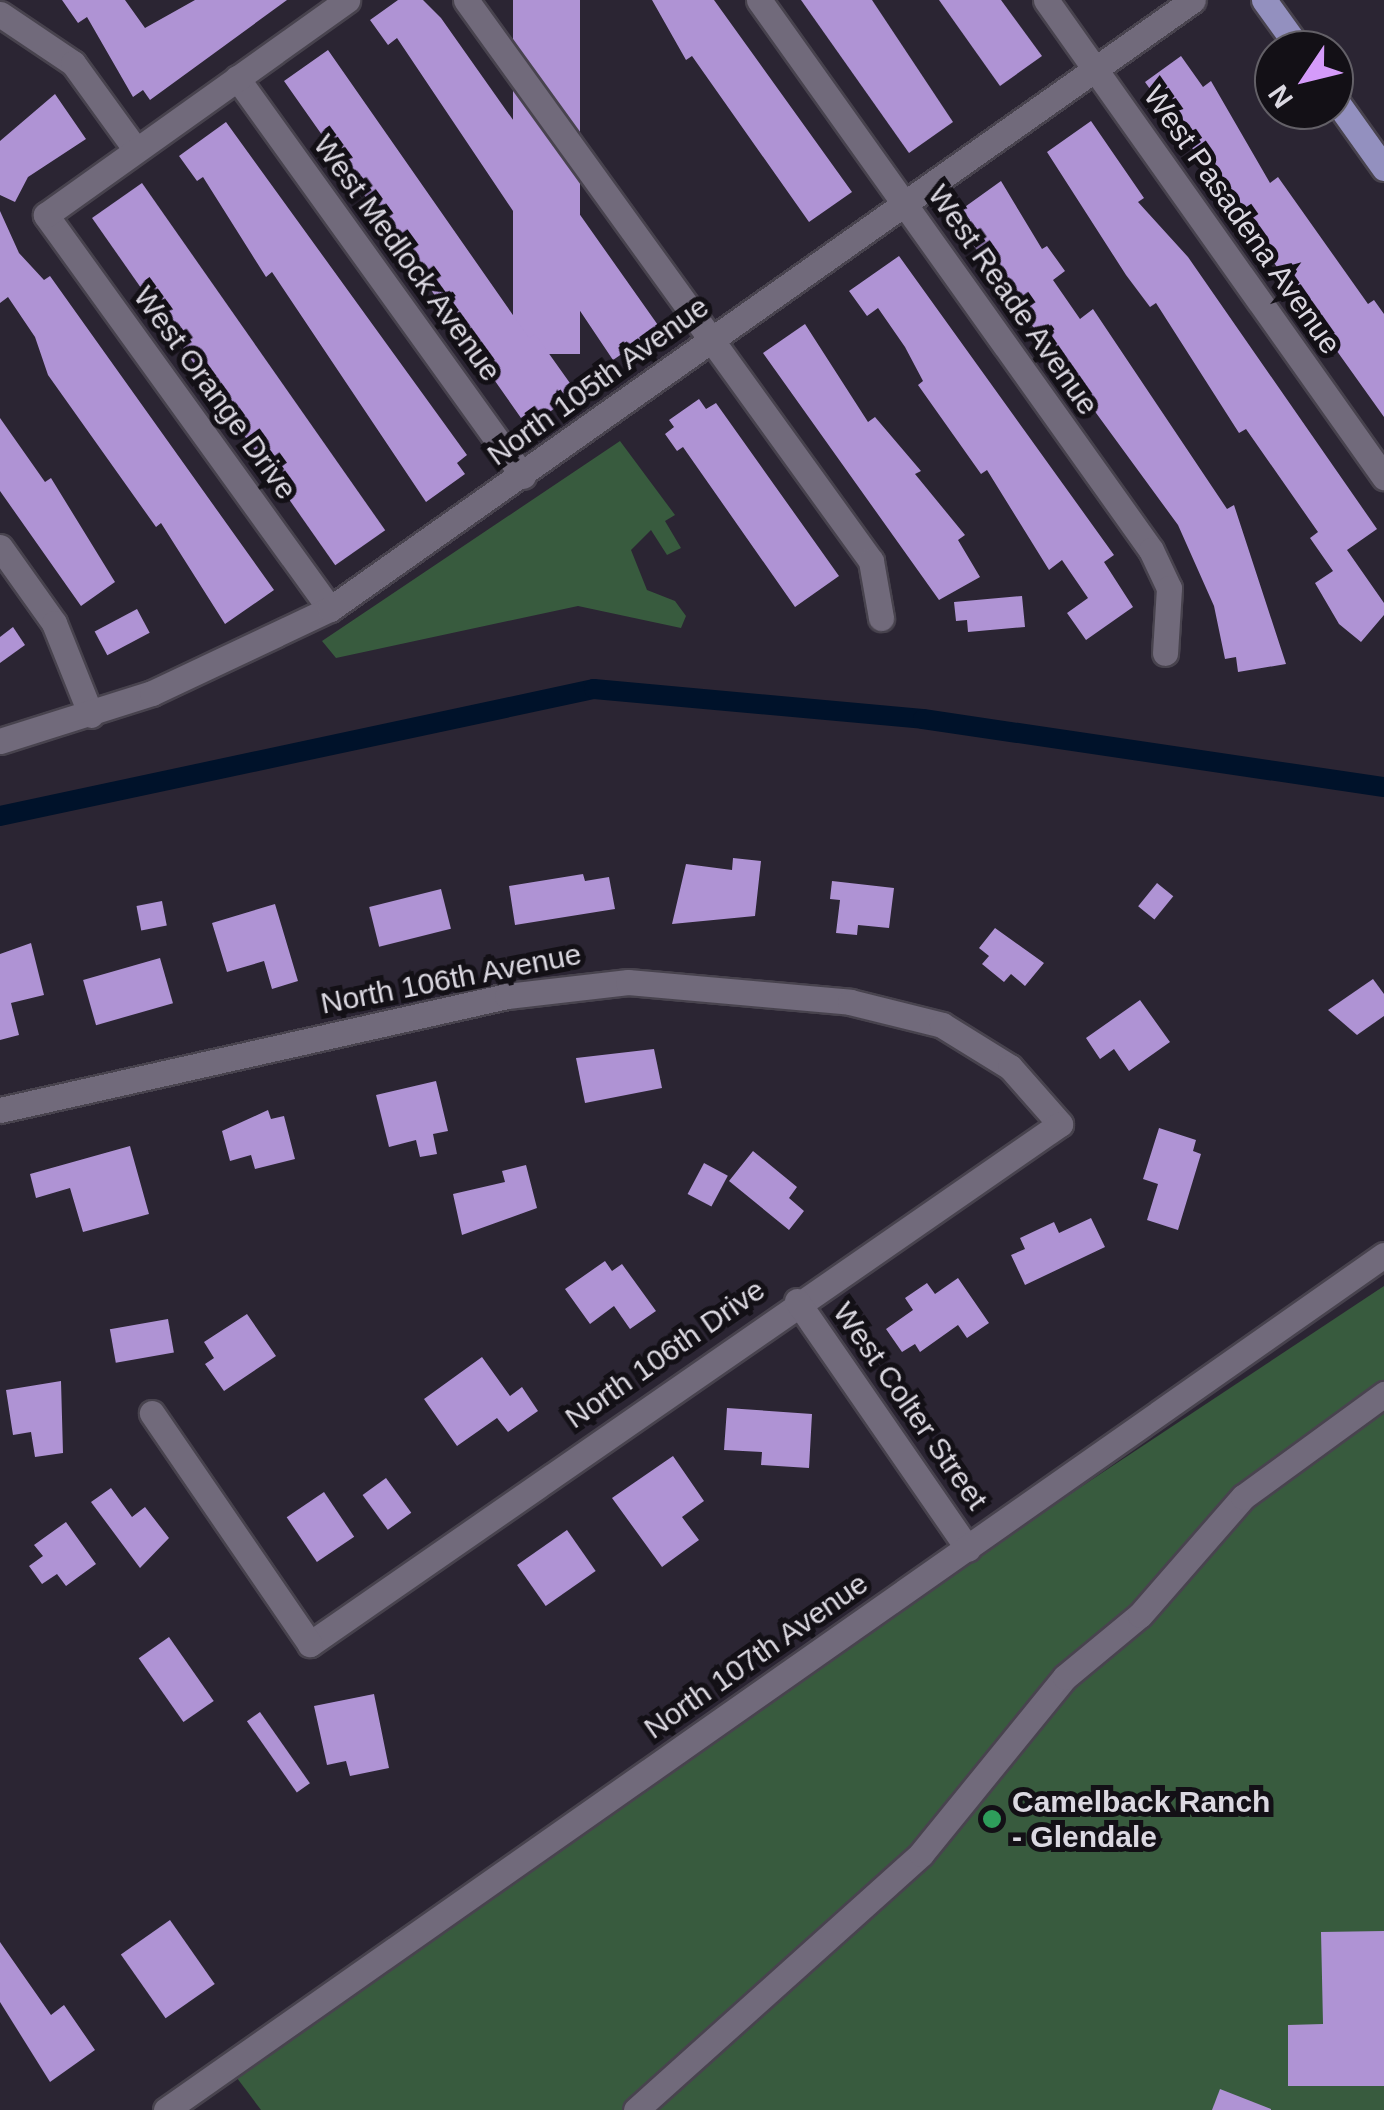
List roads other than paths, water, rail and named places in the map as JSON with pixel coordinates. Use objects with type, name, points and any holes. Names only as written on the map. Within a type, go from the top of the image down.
[{"type":"main road","points":[[1264,0],[1286,30]]},
{"type":"main road","points":[[1354,126],[1384,168]]},
{"type":"street","points":[[0,14],[73,62],[136,150],[347,0]]},
{"type":"street","points":[[466,0],[871,562],[881,618]]},
{"type":"street","name":"West Reade Avenue","points":[[759,0],[1151,550],[1169,588],[1165,653]]},
{"type":"street","name":"West Pasadena Avenue","points":[[1046,0],[1384,477]]},
{"type":"street","name":"North 105th Avenue","points":[[0,741],[91,715],[219,666],[330,608],[523,476],[1194,0]]},
{"type":"street","name":"West Medlock Avenue","points":[[237,78],[523,476]]},
{"type":"street","name":"West Orange Drive","points":[[136,150],[46,214],[330,608]]},
{"type":"street","points":[[0,547],[54,624],[91,715]]},
{"type":"street","name":"North 106th Avenue","points":[[0,1110],[507,996],[628,982],[850,1002],[942,1026],[1010,1067],[1060,1124]]},
{"type":"street","name":"North 106th Drive","points":[[152,1413],[310,1644],[798,1301],[1060,1124]]},
{"type":"street","name":"North 107th Avenue","points":[[166,2110],[1384,1255]]},
{"type":"street","name":"West Colter Street","points":[[798,1301],[968,1548]]},
{"type":"street","points":[[636,2110],[921,1854],[996,1754],[1065,1677],[1140,1615],[1243,1496],[1384,1394]]},
{"type":"waterway","points":[[0,816],[594,689],[923,719],[1384,787]]},
{"type":"place","name":"Camelback Ranch - Glendale","points":[[992,1819]]}]
